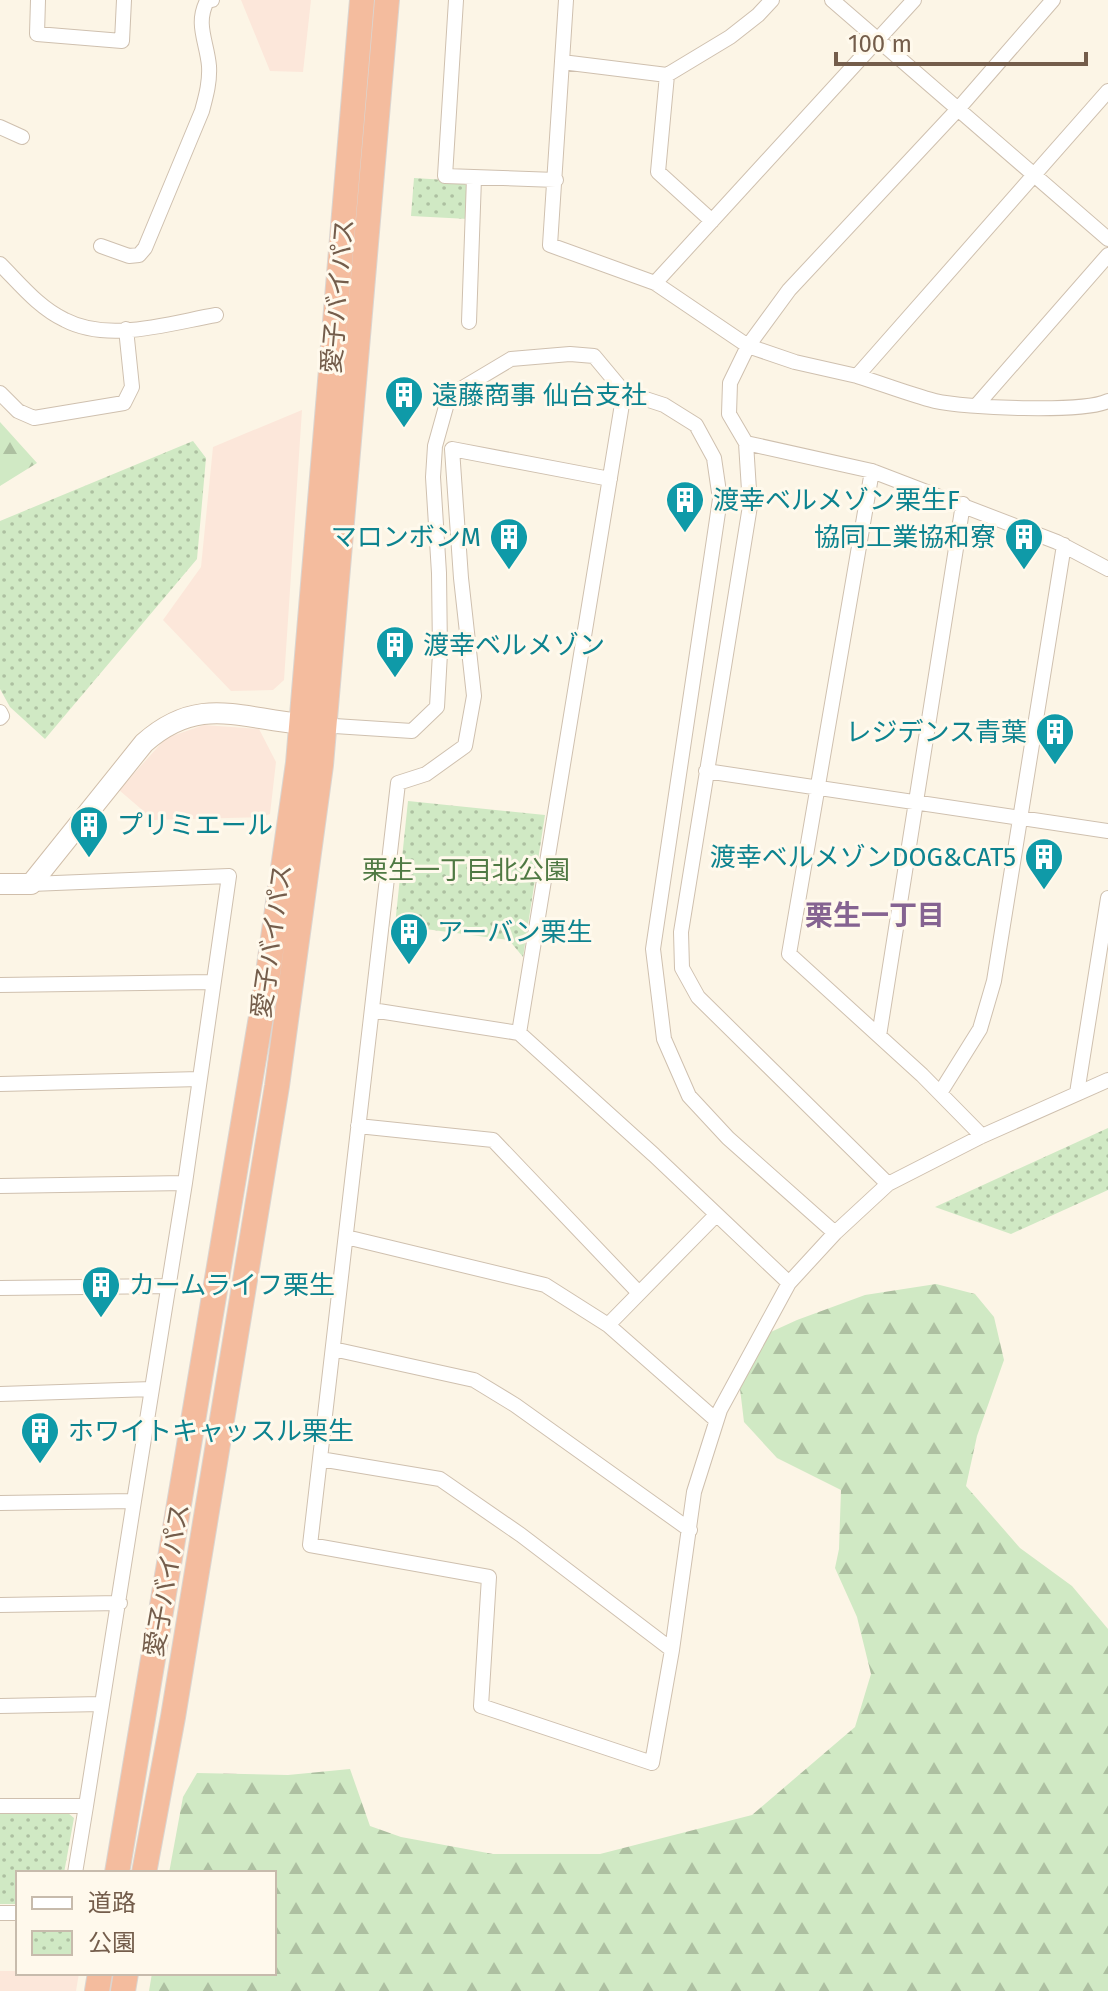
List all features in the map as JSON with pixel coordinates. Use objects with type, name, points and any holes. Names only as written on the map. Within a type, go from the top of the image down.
[{"type":"highway","name":"愛子バイパス","points":[[117,1871],[266,987],[314,725],[362,0]]},
{"type":"highway","name":"愛子バイパス","points":[[144,1871],[277,1086],[387,0]]},
{"type":"street","points":[[38,0],[37,34],[122,41],[124,0]]},
{"type":"street","points":[[101,246],[129,256],[139,255],[145,248],[202,111],[208,89],[209,66],[200,14],[207,1],[212,0]]},
{"type":"street","points":[[456,0],[445,176],[556,180]]},
{"type":"street","points":[[566,0],[550,245],[655,283],[748,346],[795,362],[857,376],[936,401],[976,406],[1084,407],[1108,401]]},
{"type":"street","points":[[562,62],[667,75],[730,37],[772,0]]},
{"type":"street","points":[[832,0],[1108,239]]},
{"type":"street","points":[[655,283],[914,0]]},
{"type":"street","points":[[888,1184],[698,997],[682,968],[681,932],[750,506],[746,443],[729,414],[730,383],[748,346],[789,290],[959,108],[1053,0]]},
{"type":"street","points":[[667,75],[658,172],[712,221]]},
{"type":"street","points":[[857,376],[1108,91]]},
{"type":"street","points":[[0,127],[22,137]]},
{"type":"street","points":[[469,322],[474,178]]},
{"type":"street","points":[[976,406],[1108,255]]},
{"type":"street","points":[[0,264],[40,304],[65,321],[94,330],[126,329],[216,315]]},
{"type":"street","points":[[0,393],[18,411],[34,418],[124,403],[132,387],[126,329]]},
{"type":"street","points":[[31,884],[144,743],[161,727],[182,717],[201,712],[314,725],[412,731],[437,707],[440,621],[433,477],[435,446],[449,396],[511,359],[570,354],[594,356],[624,392],[664,405],[696,425],[714,458],[720,499],[653,949],[664,1039],[689,1096],[728,1138],[835,1233]]},
{"type":"street","points":[[519,1033],[624,392]]},
{"type":"street","points":[[746,443],[872,471],[1064,545],[1108,569]]},
{"type":"street","points":[[610,479],[452,449],[461,578],[474,696],[465,746],[426,774],[398,783],[310,1545],[489,1577],[481,1706],[652,1763],[672,1650],[694,1492],[716,1420],[789,1283],[835,1233],[888,1184],[982,1136],[1108,1080]]},
{"type":"street","points":[[872,471],[820,788],[789,954],[940,1093],[982,1136]]},
{"type":"street","points":[[879,1036],[963,504]]},
{"type":"street","points":[[940,1093],[980,1029],[994,981],[1064,545]]},
{"type":"street","points":[[706,771],[1108,831]]},
{"type":"street","points":[[0,884],[229,876],[185,1183],[75,1871]]},
{"type":"street","points":[[1077,1093],[1108,898]]},
{"type":"street","points":[[0,985],[213,982]]},
{"type":"street","points":[[372,1010],[519,1033],[789,1283]]},
{"type":"street","points":[[0,1084],[200,1079]]},
{"type":"street","points":[[358,1126],[493,1140],[639,1293]]},
{"type":"street","points":[[0,1186],[185,1183]]},
{"type":"street","points":[[608,1325],[716,1215]]},
{"type":"street","points":[[346,1237],[545,1285],[608,1325],[716,1420]]},
{"type":"street","points":[[0,1288],[169,1286]]},
{"type":"street","points":[[333,1349],[474,1380],[515,1405],[690,1530]]},
{"type":"street","points":[[0,1394],[152,1389]]},
{"type":"street","points":[[320,1459],[440,1479],[521,1535],[672,1650]]},
{"type":"street","points":[[0,1503],[134,1501]]},
{"type":"street","points":[[0,1605],[120,1603]]},
{"type":"street","points":[[0,1706],[102,1704]]},
{"type":"street","points":[[0,1806],[86,1806]]},
{"type":"shaded area","points":[[241,0],[311,0],[303,72],[270,71]]},
{"type":"shaded area","points":[[302,410],[284,680],[273,690],[231,691],[163,620],[201,567],[213,447]]},
{"type":"shaded area","points":[[204,725],[259,729],[276,762],[270,814],[261,817],[154,820],[119,790],[166,738]]},
{"type":"shaded area","points":[[0,1971],[16,1971],[16,1975],[79,1975],[76,1991],[0,1991]]},
{"type":"green space","points":[[414,178],[462,181],[469,188],[468,219],[411,216]]},
{"type":"green space","points":[[0,422],[37,463],[0,486]]},
{"type":"green space","points":[[193,441],[206,458],[197,559],[45,739],[10,707],[0,689],[0,521]]},
{"type":"green space","name":"栗生一丁目北公園","points":[[408,801],[545,815],[523,957],[509,940],[395,925]]},
{"type":"green space","points":[[1108,1128],[1108,1190],[1011,1234],[935,1207]]},
{"type":"green space","points":[[936,1284],[975,1294],[994,1317],[1004,1360],[977,1436],[966,1486],[1020,1548],[1072,1586],[1108,1629],[1108,1991],[149,1991],[152,1975],[276,1975],[276,1871],[169,1871],[183,1797],[197,1773],[288,1775],[350,1769],[370,1826],[401,1837],[493,1854],[600,1854],[752,1815],[855,1727],[871,1674],[857,1617],[835,1568],[839,1549],[841,1490],[777,1458],[744,1422],[737,1364],[751,1341],[865,1295]]},
{"type":"green space","points":[[68,1813],[74,1818],[64,1871],[16,1871],[16,1904],[0,1904],[0,1814]]},
{"type":"place","name":"遠藤商事 仙台支社","points":[[404,429]]},
{"type":"place","name":"渡幸ベルメゾン栗生F","points":[[685,534]]},
{"type":"place","name":"マロンボンM","points":[[509,571]]},
{"type":"place","name":"協同工業協和寮","points":[[1024,571]]},
{"type":"place","name":"渡幸ベルメゾン","points":[[395,679]]},
{"type":"place","name":"レジデンス青葉","points":[[1055,766]]},
{"type":"place","name":"プリミエール","points":[[89,859]]},
{"type":"place","name":"渡幸ベルメゾンDOG&CAT5","points":[[1044,891]]},
{"type":"place","name":"アーバン栗生","points":[[409,966]]},
{"type":"place","name":"カームライフ栗生","points":[[101,1319]]},
{"type":"place","name":"ホワイトキャッスル栗生","points":[[40,1465]]},
{"type":"district","name":"栗生一丁目","points":[[875,915]]}]
